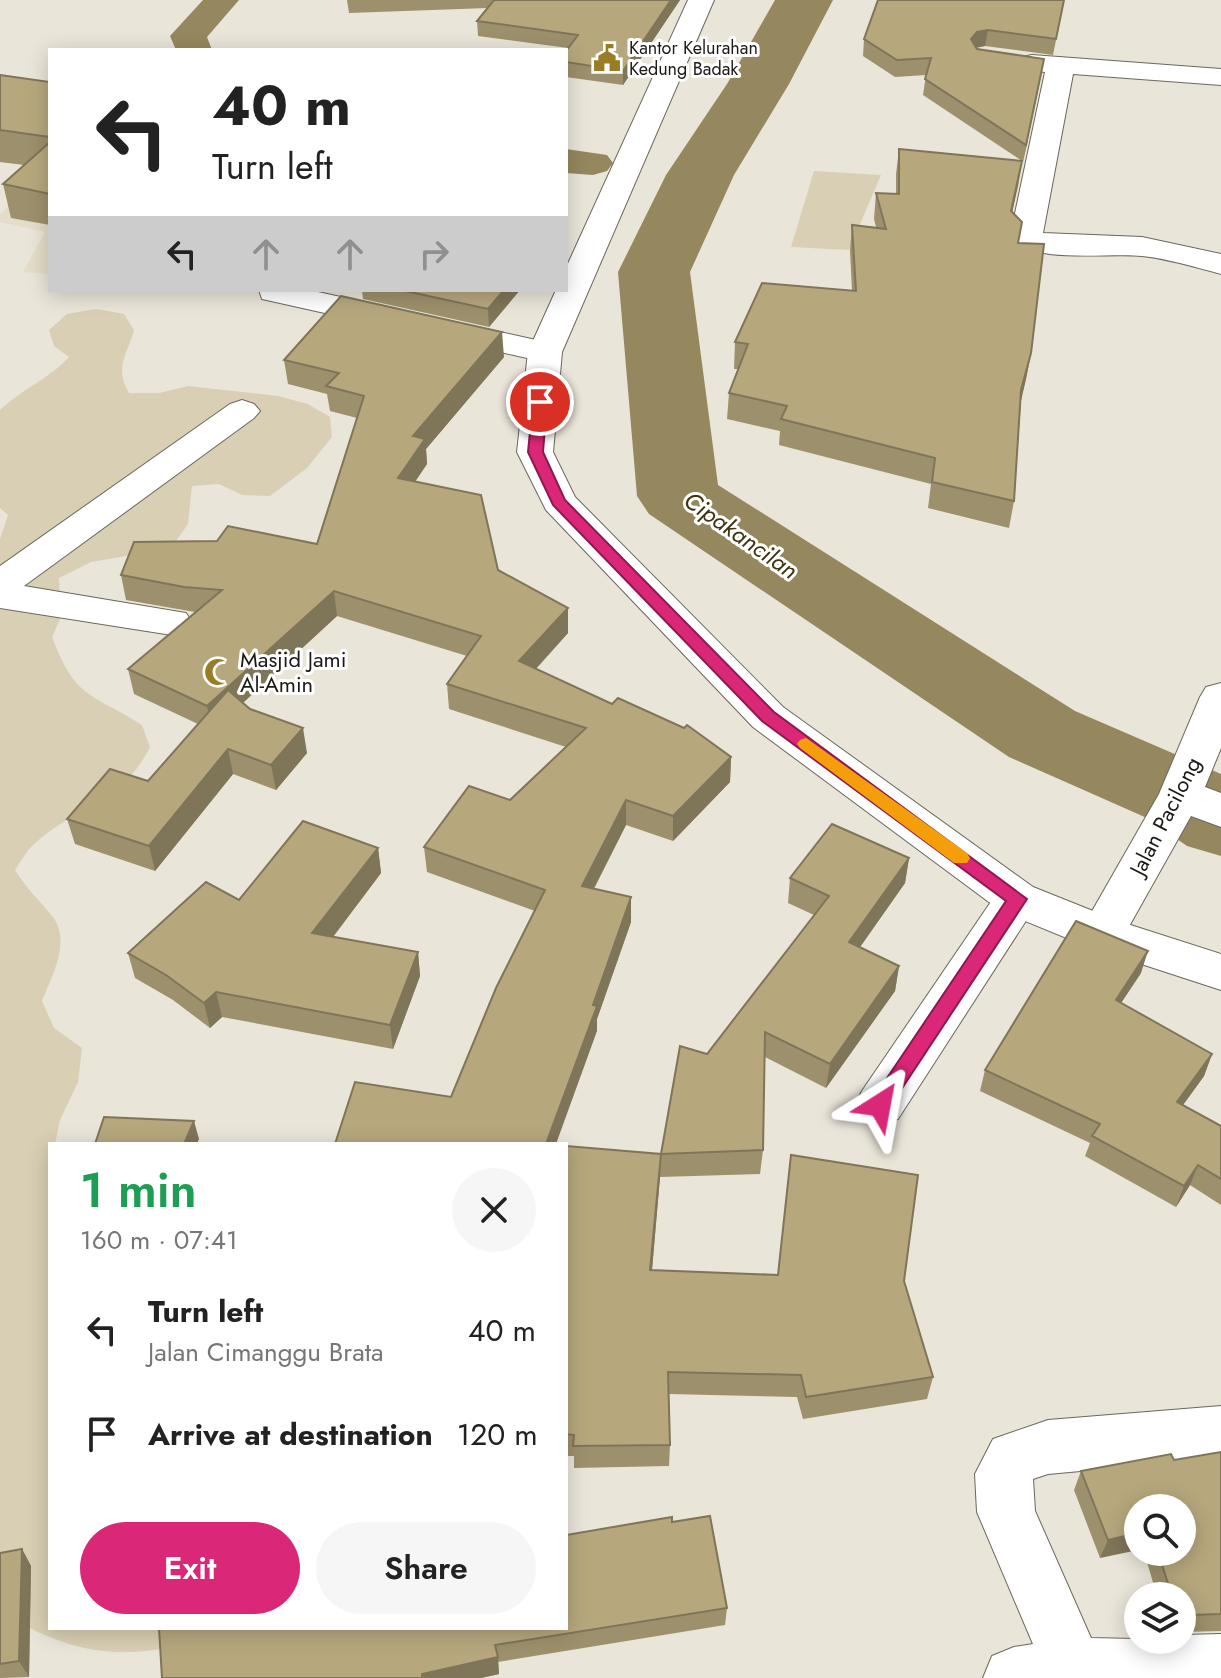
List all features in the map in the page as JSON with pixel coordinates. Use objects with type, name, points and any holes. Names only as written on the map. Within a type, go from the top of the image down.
[{"type":"street","points":[[701,0],[545,352],[535,452],[559,502],[768,717],[1017,899],[1102,934],[1221,972]]},
{"type":"street","points":[[1000,59],[1060,67],[1221,77]]},
{"type":"street","points":[[1060,67],[1026,237],[1040,243],[1179,250],[1221,264]]},
{"type":"street","points":[[274,292],[545,352]]},
{"type":"street","points":[[0,585],[242,411]]},
{"type":"street","points":[[0,595],[172,622]]},
{"type":"street","name":"Jalan Pacilong","points":[[1102,934],[1178,799],[1221,697]]},
{"type":"street","points":[[1178,799],[1221,811]]},
{"type":"street","points":[[880,1105],[1017,899]]},
{"type":"street","points":[[1104,1672],[1006,1512],[1004,1474],[1013,1458],[1048,1447],[1221,1432]]},
{"type":"street","points":[[1014,1678],[1221,1665]]},
{"type":"shaded area","points":[[48,170],[48,274],[23,272],[45,232],[0,222],[0,214]]},
{"type":"shaded area","points":[[814,171],[881,175],[849,250],[791,247]]},
{"type":"shaded area","points":[[96,309],[124,314],[134,330],[122,368],[129,393],[159,393],[188,386],[278,396],[308,404],[330,417],[332,437],[307,468],[270,496],[242,495],[219,484],[192,486],[188,524],[176,541],[150,552],[91,562],[59,578],[61,617],[52,637],[69,673],[86,692],[142,725],[150,747],[124,783],[49,832],[30,848],[15,870],[58,926],[58,958],[42,1001],[54,1028],[82,1048],[78,1082],[60,1120],[55,1142],[48,1142],[48,1630],[222,1630],[167,1648],[139,1652],[84,1648],[29,1628],[0,1611],[0,539],[8,515],[0,508],[0,410],[69,357],[54,346],[49,330],[67,314]]},
{"type":"building","points":[[494,0],[671,0],[623,71],[568,62],[568,48],[578,35],[477,21]]},
{"type":"building","points":[[878,0],[1064,0],[1056,39],[988,30],[977,32],[971,39],[977,49],[1044,59],[1026,145],[925,79],[931,58],[897,60],[864,39]]},
{"type":"building","points":[[0,75],[48,82],[48,137],[0,130]]},
{"type":"building","points":[[48,144],[48,194],[3,184]]},
{"type":"building","points":[[899,149],[1022,161],[1011,211],[1022,222],[1018,243],[1044,244],[1031,353],[1021,390],[1014,501],[932,482],[935,458],[781,419],[787,406],[729,393],[748,344],[735,342],[762,283],[856,291],[852,225],[886,229],[876,193],[899,194]]},
{"type":"building","points":[[410,292],[502,292],[488,309]]},
{"type":"building","points":[[341,296],[502,332],[413,436],[425,439],[398,478],[481,495],[498,570],[568,608],[519,661],[612,704],[618,698],[684,728],[687,725],[731,757],[673,816],[626,800],[582,886],[631,897],[593,1005],[597,1006],[547,1142],[336,1142],[355,1082],[451,1097],[496,988],[545,890],[424,847],[469,786],[510,800],[586,728],[447,684],[481,636],[334,591],[207,706],[128,669],[222,590],[184,587],[121,575],[134,542],[217,541],[228,526],[317,544],[364,396],[326,386],[339,373],[284,360]]},
{"type":"building","points":[[228,690],[250,709],[303,728],[271,765],[228,749],[149,846],[67,819],[110,769],[148,781]]},
{"type":"building","points":[[303,821],[378,848],[312,933],[418,952],[390,1025],[216,992],[204,1003],[166,975],[128,953],[206,882],[239,900]]},
{"type":"building","points":[[832,824],[909,858],[849,942],[899,966],[830,1064],[765,1032],[763,1150],[661,1154],[680,1046],[707,1054],[829,896],[790,878]]},
{"type":"building","points":[[1076,921],[1148,951],[1116,1000],[1212,1054],[1177,1102],[1221,1126],[1221,1179],[1198,1165],[1184,1186],[1092,1136],[1100,1124],[985,1070]]},
{"type":"building","points":[[104,1117],[194,1121],[185,1142],[96,1142]]},
{"type":"building","points":[[568,1146],[661,1154],[650,1270],[778,1275],[791,1155],[918,1175],[904,1281],[933,1377],[806,1397],[801,1375],[668,1372],[670,1445],[573,1446],[574,1435],[568,1434]]},
{"type":"building","points":[[1221,1452],[1221,1614],[1196,1615],[1196,1582],[1168,1582],[1162,1566],[1196,1566],[1196,1494],[1124,1494],[1124,1536],[1108,1540],[1081,1471],[1171,1454],[1174,1460]]},
{"type":"building","points":[[710,1516],[727,1608],[495,1645],[498,1657],[422,1674],[422,1678],[162,1678],[159,1630],[568,1630],[568,1535],[672,1517],[672,1522]]},
{"type":"building","points":[[22,1549],[19,1661],[0,1664],[0,1553]]},
{"type":"waterway","points":[[193,48],[188,36],[222,0]]},
{"type":"waterway","name":"Cipakancilan","points":[[804,0],[758,84],[700,175],[654,272],[678,496],[1042,734],[1181,794],[1221,821]]},
{"type":"waterway","points":[[568,161],[593,163]]},
{"type":"slow traffic","points":[[806,744],[961,858]]},
{"type":"place","name":"Kantor Kelurahan Kedung Badak","points":[[607,58]]},
{"type":"place","name":"Masjid Jami Al-Amin","points":[[218,672]]},
{"type":"route","points":[[540,402],[535,452],[559,502],[768,717],[1017,899],[880,1105]]}]
